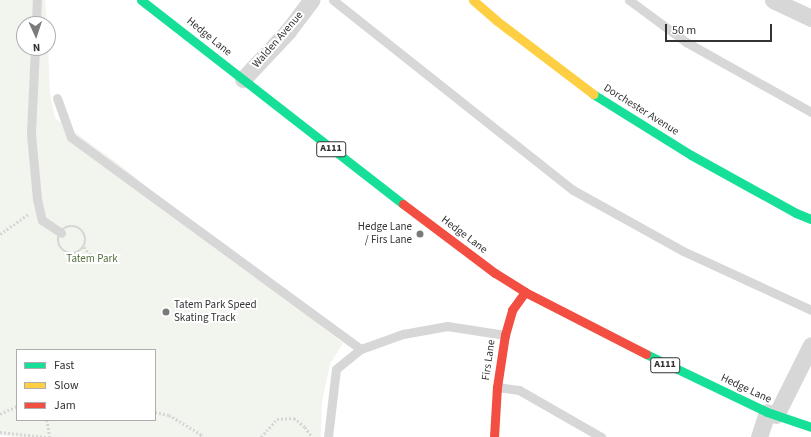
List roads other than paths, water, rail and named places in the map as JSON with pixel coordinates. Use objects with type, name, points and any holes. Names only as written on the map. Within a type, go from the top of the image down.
[{"type":"main road","name":"Hedge Lane","points":[[141,0],[350,164],[495,273],[525,292],[676,370],[772,414],[811,427]]},
{"type":"main road","name":"Dorchester Avenue","points":[[473,0],[498,22],[585,89],[692,155],[811,219]]},
{"type":"main road","name":"Firs Lane","points":[[494,437],[497,387],[505,335],[512,310],[525,292]]},
{"type":"street","name":"Walden Avenue","points":[[243,79],[288,31],[311,0]]},
{"type":"street","points":[[772,0],[811,18]]},
{"type":"street","points":[[759,437],[811,345]]},
{"type":"lane","points":[[36,16],[37,0]]},
{"type":"lane","points":[[333,0],[573,190],[683,251],[811,310]]},
{"type":"lane","points":[[629,0],[686,42],[811,112]]},
{"type":"lane","points":[[35,56],[31,134],[38,205],[42,220],[60,233]]},
{"type":"lane","points":[[57,98],[71,137],[361,349]]},
{"type":"lane","points":[[328,437],[336,369],[361,349],[404,334],[447,326],[505,335]]},
{"type":"lane","points":[[497,387],[519,390],[601,437]]},
{"type":"place","name":"Hedge Lane / Firs Lane","points":[[420,234]]},
{"type":"place","name":"Tatem Park Speed Skating Track","points":[[166,312]]},
{"type":"park label","name":"Tatem Park","points":[[92,259]]}]
